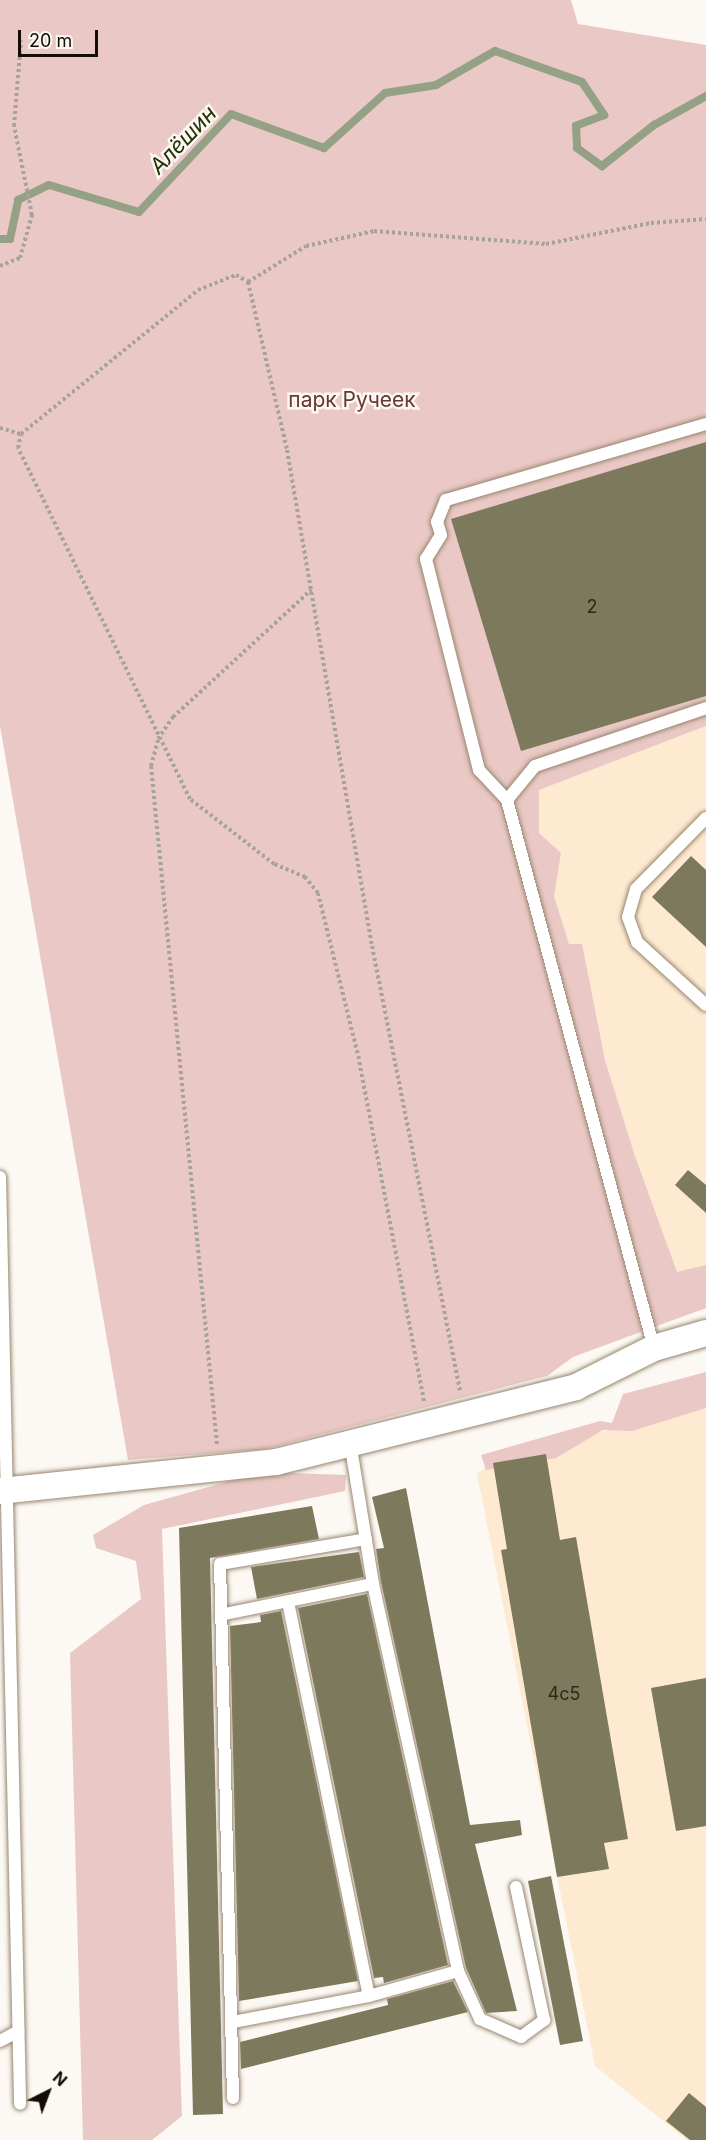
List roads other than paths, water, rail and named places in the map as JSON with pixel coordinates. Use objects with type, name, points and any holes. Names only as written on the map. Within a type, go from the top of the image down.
[{"type":"street","points":[[4,1491],[120,1475],[219,1472],[576,1387],[654,1348],[706,1332]]},
{"type":"lane","points":[[654,1348],[507,800],[479,770],[426,559],[441,535],[437,522],[446,501],[706,424]]},
{"type":"lane","points":[[507,800],[535,766],[706,708]]},
{"type":"lane","points":[[706,818],[636,889],[628,917],[637,942],[706,1005]]},
{"type":"lane","points":[[0,1177],[4,1491],[20,2104]]},
{"type":"lane","points":[[350,1441],[373,1584],[458,1971],[480,2019],[492,2027],[521,2037],[544,2020],[516,1887]]},
{"type":"lane","points":[[233,2098],[225,1614],[220,1564],[366,1539]]},
{"type":"lane","points":[[225,1614],[373,1584]]},
{"type":"lane","points":[[288,1602],[369,1996]]},
{"type":"lane","points":[[233,2022],[369,1996],[458,1971]]},
{"type":"lane","points":[[0,2041],[19,2031]]},
{"type":"waterway","name":"Алёшин","points":[[0,239],[10,239],[18,200],[49,185],[139,212],[231,114],[324,148],[385,93],[436,85],[495,51],[582,82],[604,115],[576,126],[577,148],[602,166],[654,125],[706,96]]},
{"type":"park label","name":"парк Ручеек","points":[[352,400]]}]
